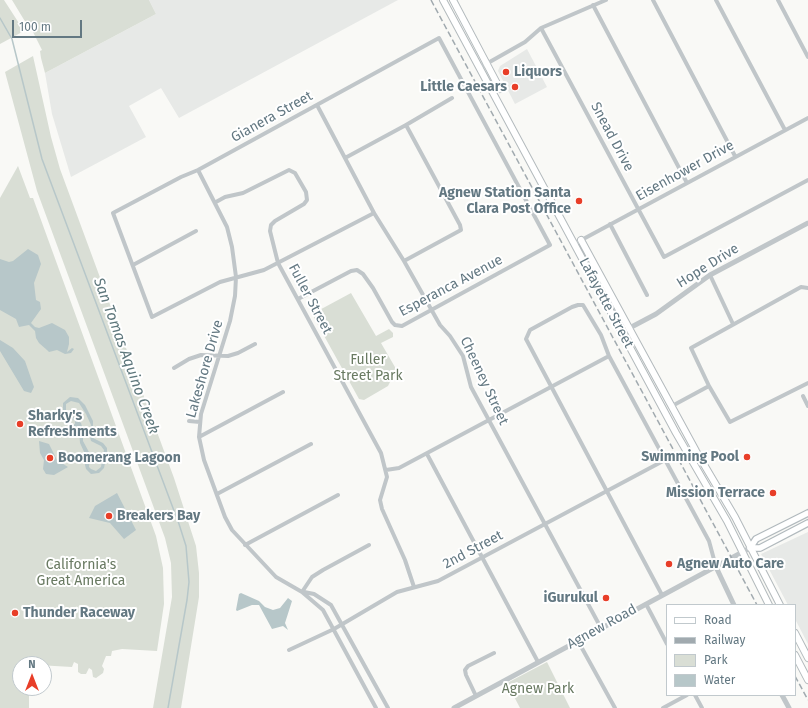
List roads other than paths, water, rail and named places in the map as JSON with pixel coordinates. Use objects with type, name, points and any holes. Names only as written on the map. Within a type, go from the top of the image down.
[{"type":"main road","name":"Lafayette Street","points":[[443,0],[688,456],[727,521],[768,604]]},
{"type":"main road","points":[[453,0],[500,89]]},
{"type":"main road","name":"Lafayette Street","points":[[581,240],[735,517],[779,604]]},
{"type":"main road","name":"Agnew Road","points":[[750,548],[756,539],[808,513]]},
{"type":"main road","name":"Agnew Road","points":[[750,548],[760,548],[808,523]]},
{"type":"main road","points":[[796,635],[808,658]]},
{"type":"main road","points":[[796,657],[808,680]]},
{"type":"street","points":[[479,68],[526,42],[541,28],[606,0]]},
{"type":"street","points":[[653,0],[736,156]]},
{"type":"street","points":[[716,0],[785,130]]},
{"type":"street","points":[[778,0],[808,57]]},
{"type":"street","points":[[593,5],[687,183]]},
{"type":"street","name":"Snead Drive","points":[[541,28],[664,257],[808,180]]},
{"type":"street","name":"Gianera Street","points":[[133,265],[114,213],[181,177],[198,170],[439,38],[550,245]]},
{"type":"street","points":[[345,158],[452,98]]},
{"type":"street","name":"Cheeney Street","points":[[317,105],[374,213],[404,261],[440,324],[463,356],[471,387],[601,628]]},
{"type":"street","name":"Eisenhower Drive","points":[[574,244],[808,118]]},
{"type":"street","points":[[404,261],[461,230],[460,225],[406,125]]},
{"type":"street","name":"Lakeshore Drive","points":[[198,170],[224,219],[230,237],[236,277],[232,313],[200,422],[199,436],[204,460],[228,524],[245,545],[276,577],[302,592],[323,610],[376,708]]},
{"type":"street","name":"Fuller Street","points":[[216,202],[225,197],[243,193],[287,170],[294,171],[307,195],[308,200],[302,206],[275,221],[271,225],[270,230],[278,262],[381,453],[386,470],[380,500],[382,509],[405,560],[414,587]]},
{"type":"street","points":[[196,232],[133,265],[152,317],[220,282],[258,272],[374,213]]},
{"type":"street","name":"Hope Drive","points":[[622,332],[656,314],[710,275],[808,223]]},
{"type":"street","points":[[610,224],[647,295]]},
{"type":"street","name":"Esperanca Avenue","points":[[298,299],[351,271],[357,270],[363,274],[373,288],[395,325],[402,326],[550,245]]},
{"type":"street","points":[[710,275],[733,324]]},
{"type":"street","points":[[808,288],[801,287],[691,348],[709,386],[728,420],[734,421],[808,383]]},
{"type":"street","points":[[662,594],[526,339],[530,330],[578,305],[583,305],[601,335],[609,356],[709,541],[716,567],[734,604]]},
{"type":"street","points":[[174,368],[189,359],[201,356],[220,356],[238,353],[255,344]]},
{"type":"street","points":[[386,470],[399,468],[427,454],[488,419],[609,356]]},
{"type":"street","points":[[672,406],[709,386]]},
{"type":"street","points":[[199,436],[283,392]]},
{"type":"street","points":[[803,396],[808,406]]},
{"type":"street","points":[[189,421],[200,422]]},
{"type":"street","points":[[217,494],[311,444]]},
{"type":"street","points":[[427,454],[538,662]]},
{"type":"street","name":"2nd Street","points":[[289,650],[334,629],[397,592],[438,581],[665,460]]},
{"type":"street","points":[[245,545],[338,495]]},
{"type":"street","points":[[302,592],[312,577],[322,570],[369,545]]},
{"type":"street","name":"Agnew Road","points":[[454,708],[662,594],[750,548]]},
{"type":"street","name":"Lakeshore Drive","points":[[302,592],[314,594],[331,605],[388,708]]},
{"type":"street","points":[[646,604],[666,642]]},
{"type":"street","points":[[578,640],[614,708]]},
{"type":"street","points":[[476,696],[465,670],[468,666],[494,653]]},
{"type":"street","points":[[663,708],[685,696]]},
{"type":"street","points":[[696,696],[702,708]]},
{"type":"street","points":[[783,696],[789,708]]},
{"type":"water","points":[[28,249],[38,255],[41,264],[34,283],[36,300],[40,302],[41,309],[31,323],[35,327],[39,328],[52,323],[65,330],[69,337],[67,352],[72,348],[74,349],[71,353],[65,354],[57,350],[49,352],[39,343],[36,338],[35,331],[29,325],[19,327],[16,319],[0,310],[0,259],[9,262],[13,261]]},
{"type":"water","points":[[0,340],[13,348],[25,361],[34,387],[31,393],[24,391],[0,351]]},
{"type":"water","points":[[70,397],[78,398],[85,405],[93,421],[93,438],[103,443],[107,448],[104,468],[99,473],[91,474],[86,469],[86,456],[80,443],[79,429],[74,429],[72,425],[75,424],[75,421],[66,416],[63,412],[63,403]],"holes":[[[71,401],[79,403],[91,425],[89,433],[91,441],[101,446],[104,450],[101,467],[96,471],[89,467],[90,454],[83,441],[83,430],[81,423],[66,410],[66,404]]]},
{"type":"water","name":"Boomerang Lagoon","points":[[39,441],[49,444],[57,460],[68,467],[54,475],[46,474],[43,469],[44,460],[40,453]]},
{"type":"water","name":"Breakers Bay","points":[[117,493],[136,530],[124,539],[110,523],[89,518],[95,506]]},
{"type":"water","points":[[241,593],[259,601],[265,607],[273,610],[280,608],[288,598],[292,601],[285,623],[288,630],[283,626],[272,629],[259,605],[252,605],[237,611],[239,594]]},
{"type":"waterway","name":"San Tomas Aquino Creek","points":[[0,18],[12,39],[42,159],[186,546],[189,582],[168,708]]},
{"type":"railway","points":[[431,0],[756,604]]},
{"type":"railway","points":[[796,678],[808,700]]},
{"type":"place","name":"Liquors","points":[[506,72]]},
{"type":"place","name":"Little Caesars","points":[[515,87]]},
{"type":"place","name":"Agnew Station Santa Clara Post Office","points":[[579,201]]},
{"type":"place","name":"Sharky's Refreshments","points":[[20,424]]},
{"type":"place","name":"Swimming Pool","points":[[747,457]]},
{"type":"place","name":"Boomerang Lagoon","points":[[50,458]]},
{"type":"place","name":"Mission Terrace","points":[[773,493]]},
{"type":"place","name":"Breakers Bay","points":[[109,516]]},
{"type":"place","name":"Agnew Auto Care","points":[[669,564]]},
{"type":"place","name":"iGurukul","points":[[606,598]]},
{"type":"place","name":"Thunder Raceway","points":[[15,613]]},
{"type":"park label","name":"Fuller Street Park","points":[[368,368]]},
{"type":"park label","name":"California's Great America","points":[[81,574]]},
{"type":"park label","name":"Agnew Park","points":[[538,689]]}]
